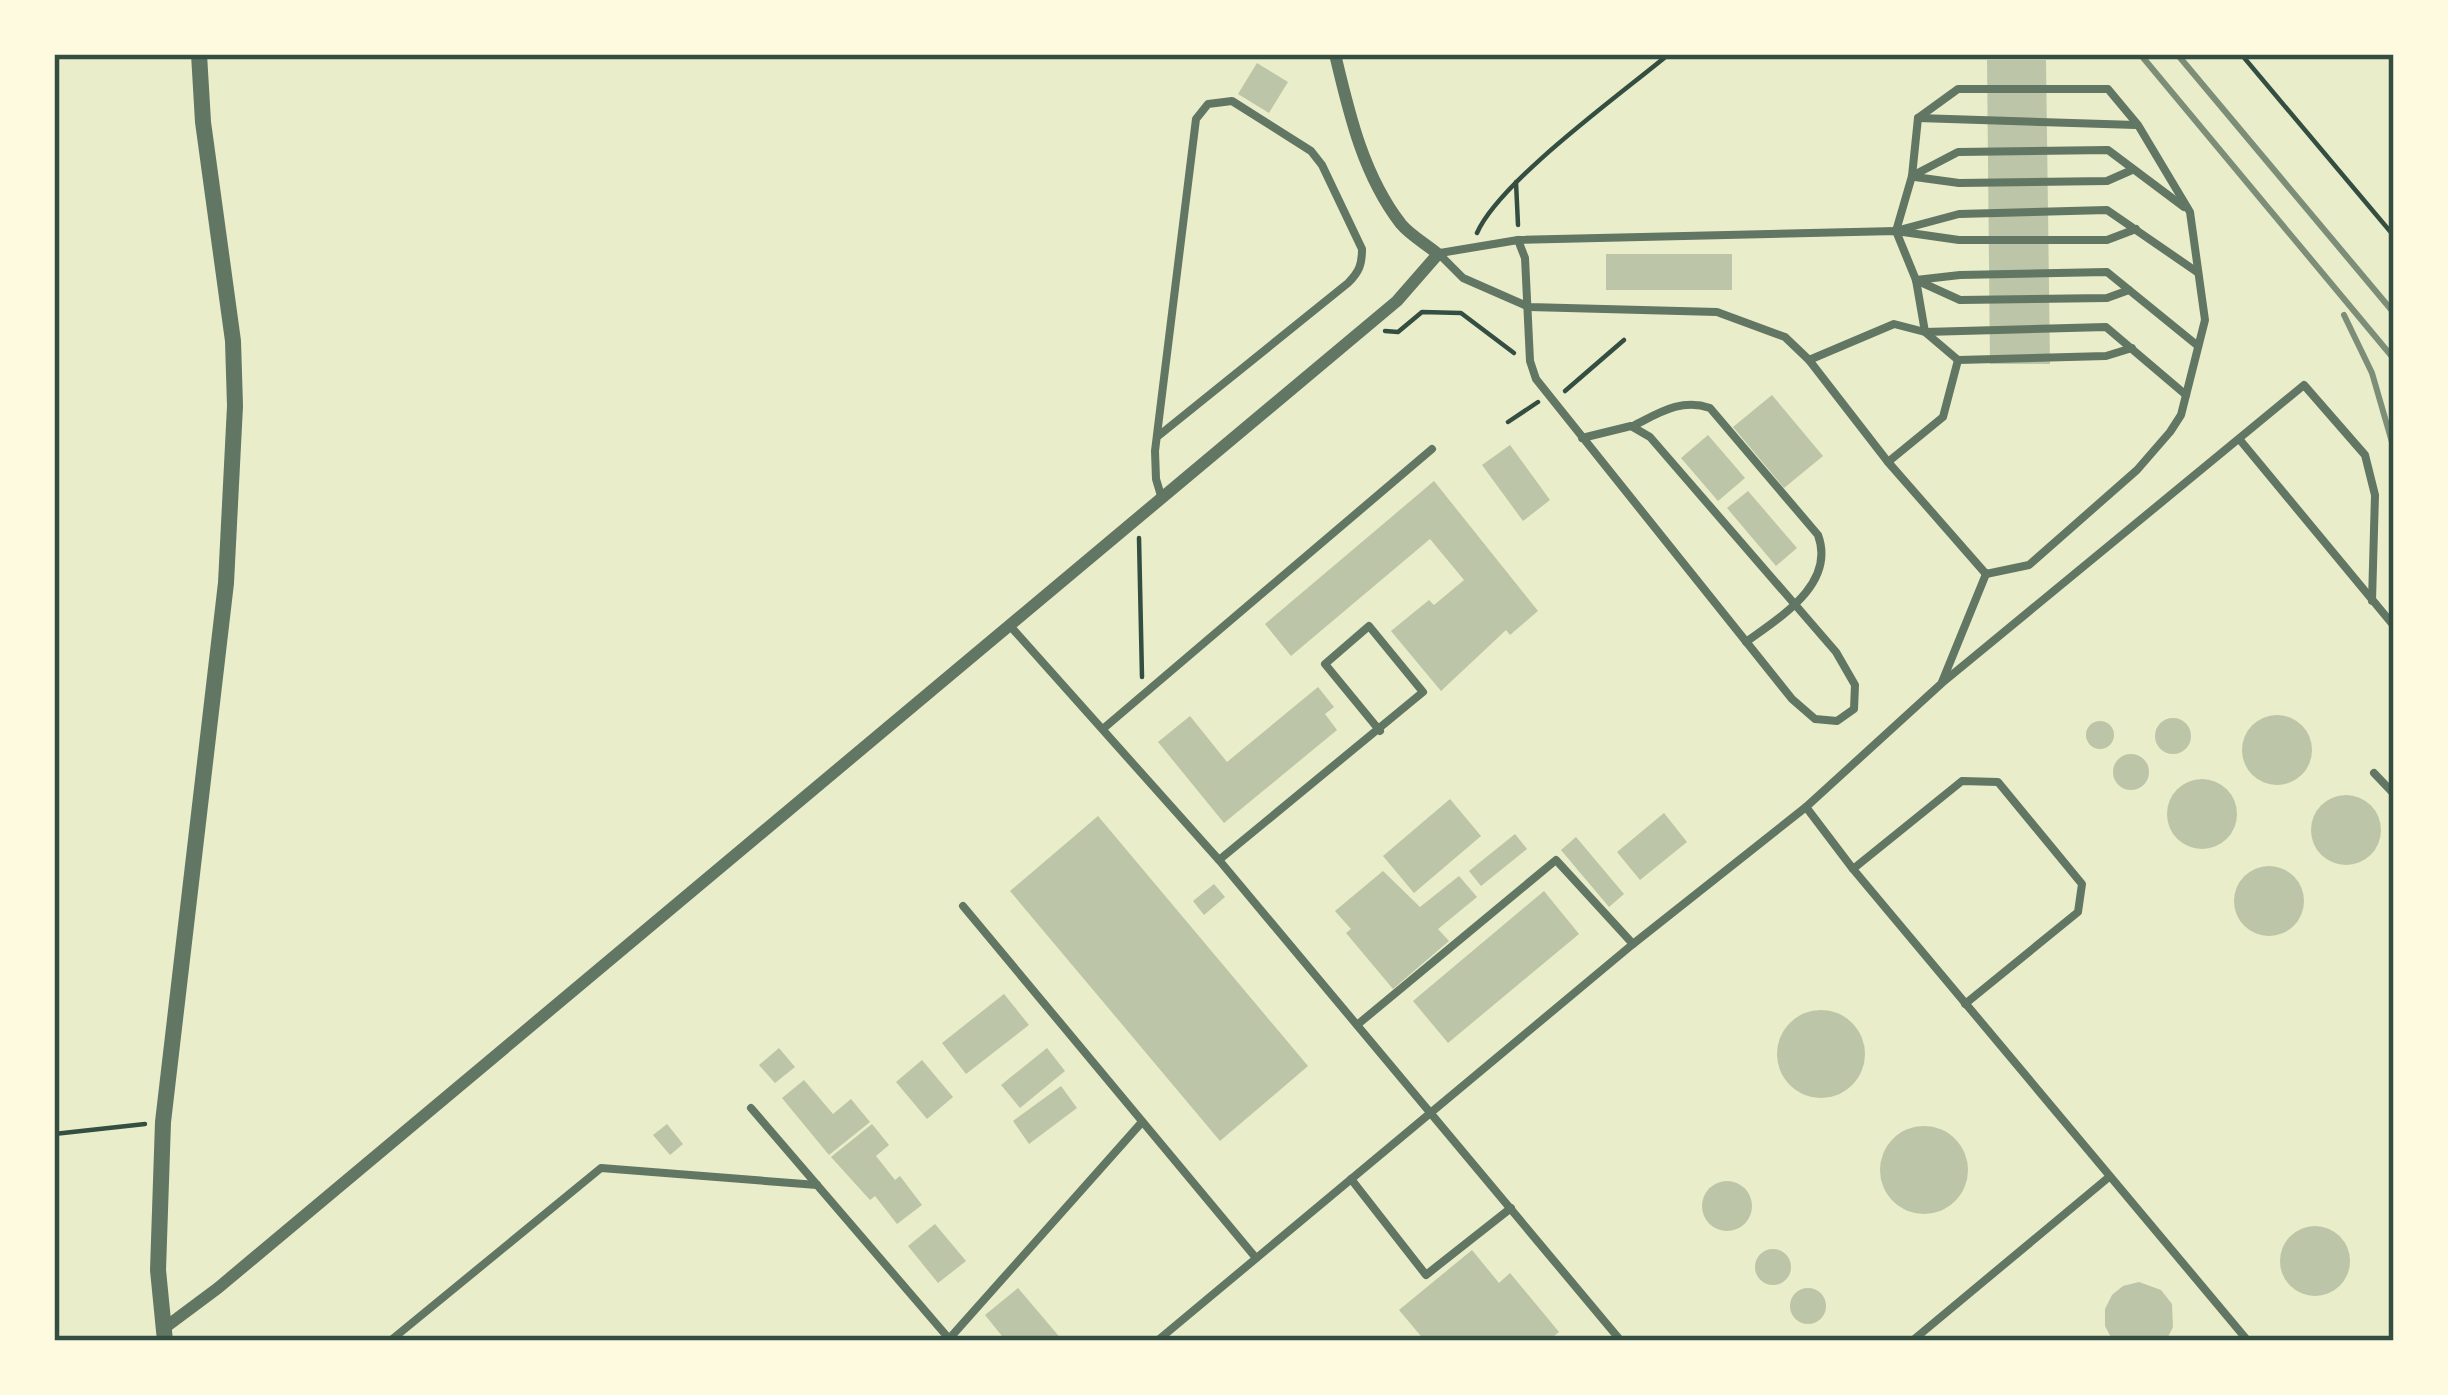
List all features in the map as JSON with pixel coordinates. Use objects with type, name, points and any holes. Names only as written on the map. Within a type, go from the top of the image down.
[{"type":"street","points":[[164,1335],[158,1270],[163,1122],[215,697],[236,406],[233,340],[203,122],[200,54]]},
{"type":"street","points":[[164,1335],[1397,302],[1438,254],[1403,227],[1383,194],[1352,128],[1335,54]]},
{"type":"lane","points":[[1986,574],[2029,566],[2119,486],[2181,415],[2205,320],[2190,212],[2138,125],[2108,89],[1958,89],[1918,118],[1912,176],[1896,231],[1916,280],[1925,332],[1958,360],[2106,356],[2132,348]]},
{"type":"lane","points":[[1157,437],[1348,283],[1362,262],[1362,249],[1311,151],[1232,101],[1208,104],[1196,118],[1157,437],[1156,479],[1162,500]]},
{"type":"lane","points":[[1918,118],[2138,125]]},
{"type":"lane","points":[[1912,176],[1958,152],[2108,150],[2190,212]]},
{"type":"lane","points":[[1912,176],[1959,183],[2107,181],[2132,170]]},
{"type":"lane","points":[[1896,231],[1959,214],[2107,210],[2199,274]]},
{"type":"lane","points":[[1438,254],[1518,240],[1896,231],[1959,240],[2107,240],[2136,229]]},
{"type":"lane","points":[[1518,240],[1525,258],[1530,361],[1536,379],[1792,698],[1815,718],[1837,721],[1854,710],[1855,686],[1845,669],[1650,437],[1631,426]]},
{"type":"lane","points":[[1438,254],[1463,278],[1529,307],[1717,312],[1785,337],[1986,574]]},
{"type":"lane","points":[[1916,280],[2107,272],[2198,346]]},
{"type":"lane","points":[[1916,280],[1960,300],[2107,298],[2131,290]]},
{"type":"lane","points":[[1809,360],[1894,324],[1925,332],[2106,327],[2186,395]]},
{"type":"lane","points":[[1888,461],[1943,417],[1958,360]]},
{"type":"lane","points":[[1157,1341],[1806,807],[1942,683],[2304,385],[2365,455],[2375,495],[2372,601]]},
{"type":"lane","points":[[1582,438],[1631,426],[1678,405],[1710,408],[1818,535],[1823,550],[1820,570],[1795,606],[1746,642]]},
{"type":"lane","points":[[2240,440],[2394,626]]},
{"type":"lane","points":[[1104,728],[1432,449]]},
{"type":"lane","points":[[1942,683],[1986,574]]},
{"type":"lane","points":[[1011,626],[1219,860],[1621,1341]]},
{"type":"lane","points":[[1219,860],[1380,730],[1423,692],[1370,626],[1325,664],[1380,730]]},
{"type":"lane","points":[[2374,773],[2394,794]]},
{"type":"lane","points":[[1853,869],[1962,781],[1998,782],[2082,884],[2078,911],[1966,1004]]},
{"type":"lane","points":[[1806,807],[2248,1341]]},
{"type":"lane","points":[[1357,1025],[1556,860],[1634,944]]},
{"type":"lane","points":[[964,906],[1256,1258]]},
{"type":"lane","points":[[751,1108],[950,1340],[1142,1122]]},
{"type":"lane","points":[[389,1341],[601,1168],[817,1185]]},
{"type":"lane","points":[[1912,1341],[2109,1177]]},
{"type":"lane","points":[[1352,1179],[1426,1275],[1511,1208]]},
{"type":"path","points":[[1472,245],[1483,220],[1516,182],[1669,54]]},
{"type":"path","points":[[2242,54],[2394,236]]},
{"type":"path","points":[[1364,329],[1399,332],[1422,312],[1461,313],[1530,361]]},
{"type":"path","points":[[1508,422],[1565,391],[1624,340]]},
{"type":"path","points":[[1138,520],[1143,694]]},
{"type":"path","points":[[54,1134],[163,1122]]},
{"type":"building","points":[[1987,60],[2046,60],[2050,364],[1990,364]]},
{"type":"building","points":[[1257,63],[1288,82],[1269,113],[1238,94]]},
{"type":"building","points":[[1606,254],[1732,254],[1732,290],[1606,290]]},
{"type":"building","points":[[1772,395],[1823,456],[1784,488],[1733,427]]},
{"type":"building","points":[[1708,435],[1745,478],[1718,501],[1681,458]]},
{"type":"building","points":[[1510,445],[1550,500],[1523,521],[1482,465]]},
{"type":"building","points":[[1434,481],[1538,611],[1510,635],[1506,630],[1441,691],[1391,631],[1429,600],[1434,605],[1464,580],[1430,539],[1291,656],[1265,624]]},
{"type":"building","points":[[1748,491],[1797,548],[1776,566],[1727,508]]},
{"type":"building","points":[[1318,687],[1334,707],[1325,714],[1337,730],[1224,823],[1158,742],[1190,716],[1227,762]]},
{"type":"building","points":[[2277,715],[2301,726],[2312,750],[2301,774],[2277,785],[2253,774],[2242,750],[2253,726]]},
{"type":"building","points":[[2173,718],[2186,723],[2191,736],[2186,749],[2173,754],[2160,749],[2155,736],[2160,723]]},
{"type":"building","points":[[2100,721],[2110,725],[2114,735],[2110,745],[2100,749],[2090,745],[2086,735],[2090,725]]},
{"type":"building","points":[[2131,754],[2144,759],[2149,772],[2144,785],[2131,790],[2118,785],[2113,772],[2118,759]]},
{"type":"building","points":[[2202,779],[2226,790],[2237,814],[2226,838],[2202,849],[2178,838],[2167,814],[2178,790]]},
{"type":"building","points":[[2346,795],[2370,806],[2381,830],[2370,854],[2346,865],[2322,854],[2311,830],[2322,806]]},
{"type":"building","points":[[1450,799],[1481,836],[1414,893],[1383,856]]},
{"type":"building","points":[[1664,813],[1687,842],[1640,880],[1617,852]]},
{"type":"building","points":[[1098,816],[1308,1066],[1220,1141],[1010,891]]},
{"type":"building","points":[[1515,834],[1527,849],[1481,886],[1469,871]]},
{"type":"building","points":[[1576,837],[1624,894],[1609,907],[1561,850]]},
{"type":"building","points":[[2269,866],[2293,877],[2304,901],[2293,925],[2269,936],[2245,925],[2234,901],[2245,877]]},
{"type":"building","points":[[1383,871],[1420,907],[1459,876],[1477,897],[1438,929],[1449,941],[1393,989],[1346,933],[1351,929],[1335,911]]},
{"type":"building","points":[[1214,884],[1225,897],[1204,915],[1193,901]]},
{"type":"building","points":[[1544,891],[1579,934],[1448,1043],[1413,1001]]},
{"type":"building","points":[[1004,994],[1029,1025],[966,1074],[942,1043]]},
{"type":"building","points":[[1821,1010],[1852,1023],[1865,1054],[1852,1085],[1821,1098],[1790,1085],[1777,1054],[1790,1023]]},
{"type":"building","points":[[779,1048],[795,1067],[775,1083],[759,1065]]},
{"type":"building","points":[[1047,1048],[1065,1071],[1020,1108],[1001,1085]]},
{"type":"building","points":[[922,1060],[953,1097],[927,1119],[896,1082]]},
{"type":"building","points":[[804,1080],[833,1114],[851,1099],[870,1122],[829,1155],[782,1098]]},
{"type":"building","points":[[1061,1086],[1077,1108],[1029,1144],[1013,1121]]},
{"type":"building","points":[[667,1124],[683,1144],[670,1155],[653,1135]]},
{"type":"building","points":[[872,1124],[889,1145],[876,1156],[895,1180],[900,1176],[922,1205],[897,1224],[875,1196],[870,1200],[831,1157]]},
{"type":"building","points":[[1924,1126],[1955,1139],[1968,1170],[1955,1201],[1924,1214],[1893,1201],[1880,1170],[1893,1139]]},
{"type":"building","points":[[1727,1181],[1745,1188],[1752,1206],[1745,1224],[1727,1231],[1709,1224],[1702,1206],[1709,1188]]},
{"type":"building","points":[[935,1224],[966,1261],[938,1283],[908,1246]]},
{"type":"building","points":[[2315,1226],[2339,1237],[2350,1261],[2339,1285],[2315,1296],[2291,1285],[2280,1261],[2291,1237]]},
{"type":"building","points":[[1773,1249],[1786,1254],[1791,1267],[1786,1280],[1773,1285],[1760,1280],[1755,1267],[1760,1254]]},
{"type":"building","points":[[1472,1250],[1499,1283],[1510,1273],[1559,1332],[1548,1341],[1425,1341],[1399,1310]]},
{"type":"building","points":[[2139,1282],[2161,1290],[2172,1304],[2173,1327],[2166,1341],[2113,1341],[2105,1326],[2105,1309],[2112,1295]]},
{"type":"building","points":[[1018,1288],[1063,1341],[1006,1341],[985,1315]]},
{"type":"building","points":[[1808,1288],[1821,1293],[1826,1306],[1821,1319],[1808,1324],[1795,1319],[1790,1306],[1795,1293]]},
{"type":"railway","points":[[2140,54],[2394,359]]},
{"type":"railway","points":[[2177,54],[2394,313]]},
{"type":"railway","points":[[2344,315],[2372,373],[2394,449]]}]
